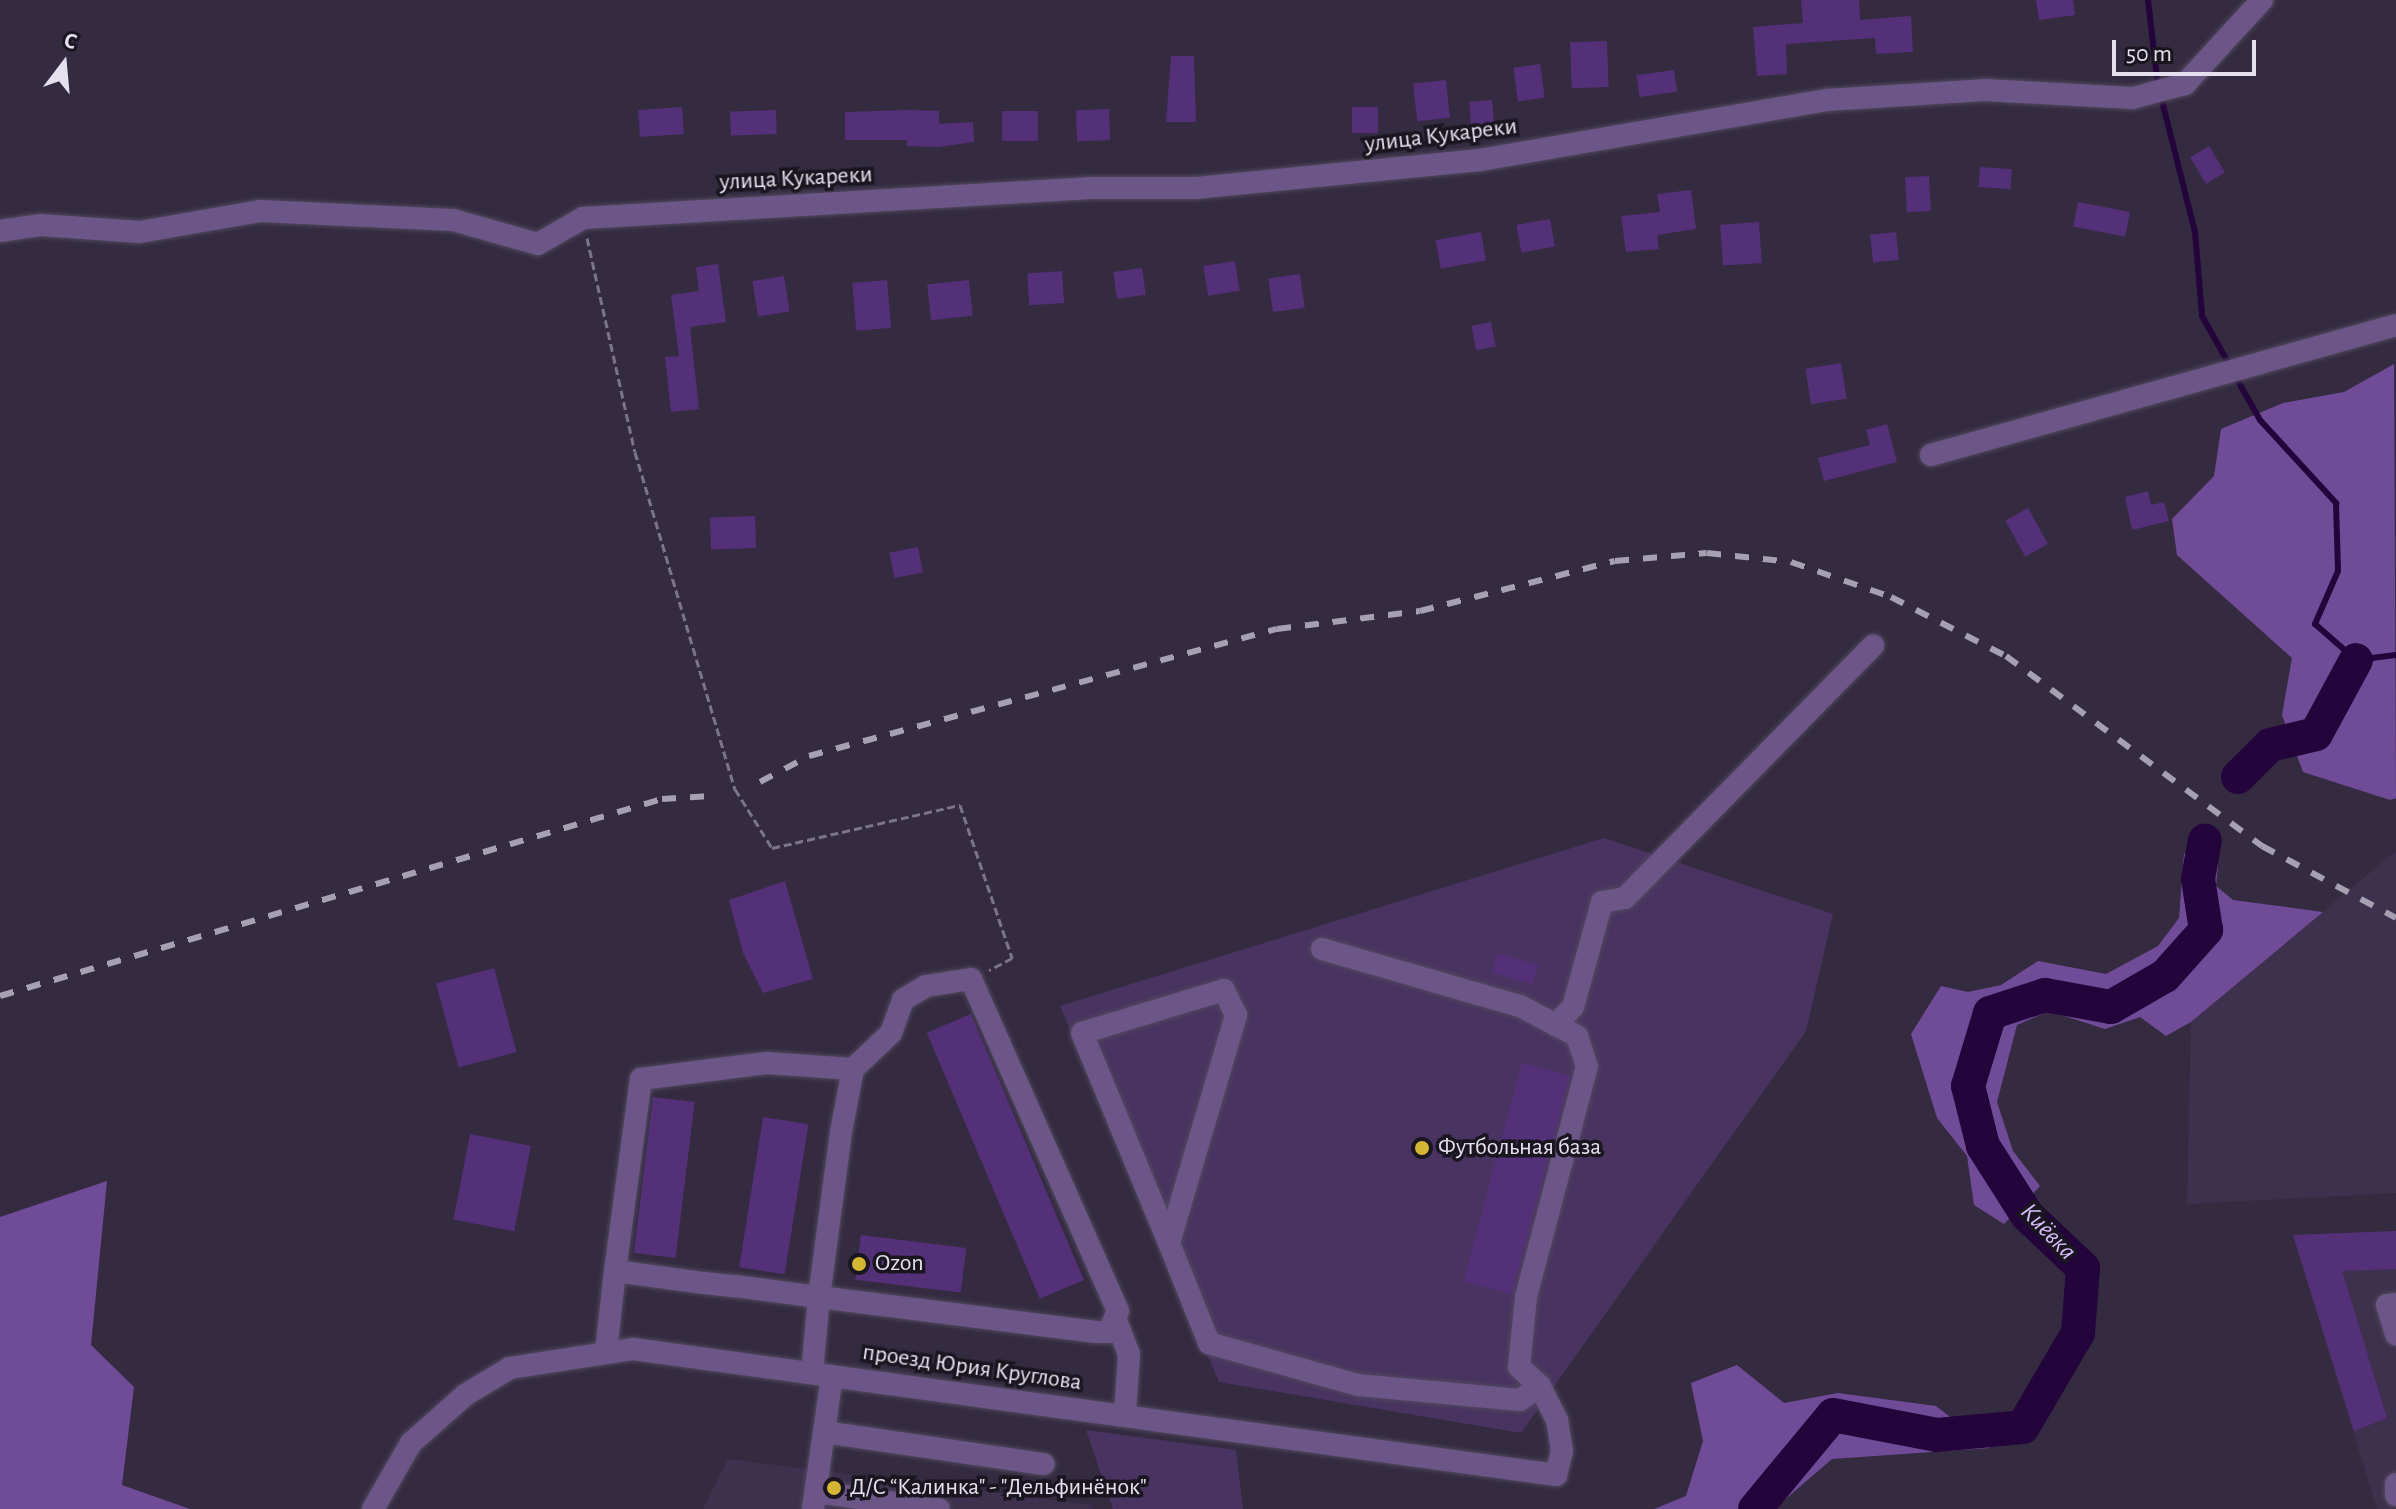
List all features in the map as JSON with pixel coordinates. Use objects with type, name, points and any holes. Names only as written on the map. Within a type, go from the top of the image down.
[{"type":"street","name":"улица Кукареки","points":[[583,218],[1091,188],[1195,188],[1480,160],[1827,100],[1984,90],[2133,98],[2185,84],[2262,0]]},
{"type":"street","points":[[0,231],[40,225],[140,232],[260,211],[453,220],[538,244],[583,218]]},
{"type":"street","points":[[1931,455],[2396,325]]},
{"type":"street","points":[[1555,1025],[1573,1007],[1602,902],[1625,898],[1873,646]]},
{"type":"street","points":[[1169,1243],[1236,1015],[1224,990],[1082,1033],[1209,1343],[1358,1385],[1520,1400],[1540,1386],[1519,1367],[1526,1297],[1587,1066],[1577,1036],[1520,1006],[1322,949]]},
{"type":"street","points":[[939,1509],[814,1500],[824,1432],[819,1297],[853,1069],[891,1033],[903,1000],[926,986],[971,979],[1112,1297],[1117,1323],[1129,1354],[1125,1415]]},
{"type":"street","points":[[606,1352],[641,1079],[766,1063],[853,1069]]},
{"type":"street","points":[[615,1271],[1096,1332],[1109,1332],[1117,1323]]},
{"type":"street","points":[[2396,1304],[2387,1305],[2396,1335]]},
{"type":"street","name":"проезд Юрия Круглова","points":[[373,1509],[411,1443],[465,1395],[510,1368],[633,1349],[1556,1475],[1562,1451],[1551,1407],[1540,1386]]},
{"type":"street","points":[[824,1432],[1044,1464]]},
{"type":"street","points":[[2396,1484],[2396,1495]]},
{"type":"path","points":[[583,218],[635,452],[735,789],[772,848],[960,805],[1012,958],[971,979]]},
{"type":"shaded area","points":[[2394,364],[2396,798],[2390,800],[2303,772],[2282,715],[2292,658],[2177,555],[2172,519],[2214,476],[2221,429],[2283,403],[2344,392]]},
{"type":"shaded area","name":"Футбольная база","points":[[1604,838],[1833,914],[1806,1031],[1521,1433],[1219,1382],[1060,1006]]},
{"type":"shaded area","points":[[2396,851],[2396,1193],[2187,1204],[2191,1022]]},
{"type":"shaded area","points":[[2184,853],[2218,866],[2216,886],[2233,900],[2323,912],[2191,1022],[2166,1036],[2140,1017],[2105,1029],[2049,1011],[2017,1025],[1997,1102],[2013,1151],[2040,1186],[2004,1224],[1974,1205],[1967,1156],[1937,1118],[1911,1034],[1941,986],[1968,992],[2001,985],[2038,961],[2106,974],[2158,946],[2179,918]]},
{"type":"shaded area","points":[[107,1181],[91,1345],[134,1387],[122,1485],[190,1509],[0,1509],[0,1217]]},
{"type":"shaded area","points":[[2396,1231],[2396,1509],[2377,1509],[2293,1235]]},
{"type":"shaded area","points":[[1737,1365],[1784,1403],[1838,1393],[1936,1406],[1990,1448],[1832,1459],[1774,1509],[1654,1509],[1686,1496],[1703,1441],[1691,1383]]},
{"type":"shaded area","points":[[1086,1430],[1236,1450],[1243,1509],[1113,1509]]},
{"type":"shaded area","name":"Д/С “Калинка\" - \"Дельфинёнок\"","points":[[728,1459],[1091,1505],[1093,1509],[703,1509]]},
{"type":"building","points":[[1801,0],[1859,0],[1860,20],[1911,16],[1913,52],[1876,54],[1875,38],[1786,44],[1787,74],[1757,76],[1753,27],[1803,23]]},
{"type":"building","points":[[2036,0],[2073,0],[2075,15],[2039,20]]},
{"type":"building","points":[[1607,41],[1609,87],[1572,88],[1570,42]]},
{"type":"building","points":[[1171,56],[1194,56],[1196,122],[1166,122]]},
{"type":"building","points":[[1540,64],[1545,98],[1518,101],[1513,68]]},
{"type":"building","points":[[1674,70],[1677,92],[1639,97],[1636,75]]},
{"type":"building","points":[[1446,80],[1450,118],[1417,121],[1413,83]]},
{"type":"building","points":[[1492,100],[1494,123],[1471,125],[1469,102]]},
{"type":"building","points":[[682,107],[684,134],[640,137],[638,110]]},
{"type":"building","points":[[1352,107],[1378,107],[1378,133],[1352,133]]},
{"type":"building","points":[[1109,109],[1110,140],[1077,141],[1076,110]]},
{"type":"building","points":[[776,110],[777,134],[731,136],[730,112]]},
{"type":"building","points":[[939,111],[939,124],[973,122],[974,142],[938,147],[907,146],[907,140],[845,140],[845,112]]},
{"type":"building","points":[[1002,111],[1038,111],[1038,141],[1002,141]]},
{"type":"building","points":[[2209,146],[2225,173],[2206,184],[2190,157]]},
{"type":"building","points":[[1980,167],[2012,169],[2011,189],[1979,187]]},
{"type":"building","points":[[1929,176],[1931,211],[1907,212],[1905,177]]},
{"type":"building","points":[[1691,190],[1696,229],[1657,235],[1659,249],[1626,252],[1621,216],[1660,212],[1657,194]]},
{"type":"building","points":[[2078,202],[2130,212],[2125,237],[2073,227]]},
{"type":"building","points":[[1550,219],[1555,247],[1521,252],[1517,225]]},
{"type":"building","points":[[1759,222],[1762,263],[1723,266],[1720,225]]},
{"type":"building","points":[[1481,232],[1486,261],[1441,269],[1436,240]]},
{"type":"building","points":[[1896,232],[1899,260],[1873,263],[1870,235]]},
{"type":"building","points":[[1235,261],[1240,291],[1208,296],[1203,266]]},
{"type":"building","points":[[718,264],[726,322],[690,327],[699,409],[671,412],[665,357],[679,356],[671,295],[699,291],[696,267]]},
{"type":"building","points":[[1142,268],[1146,295],[1117,299],[1113,272]]},
{"type":"building","points":[[1062,271],[1064,303],[1029,305],[1027,273]]},
{"type":"building","points":[[1300,274],[1305,308],[1273,312],[1268,278]]},
{"type":"building","points":[[784,276],[790,312],[758,317],[752,281]]},
{"type":"building","points":[[887,280],[891,328],[856,331],[852,283]]},
{"type":"building","points":[[969,280],[973,316],[931,320],[927,284]]},
{"type":"building","points":[[1491,322],[1496,347],[1476,350],[1471,326]]},
{"type":"building","points":[[1841,363],[1847,399],[1811,404],[1805,369]]},
{"type":"building","points":[[1887,424],[1897,462],[1824,481],[1818,458],[1870,445],[1866,430]]},
{"type":"building","points":[[2148,491],[2151,505],[2164,502],[2169,521],[2132,530],[2125,497]]},
{"type":"building","points":[[2028,508],[2048,544],[2025,556],[2005,521]]},
{"type":"building","points":[[755,516],[756,548],[711,550],[710,518]]},
{"type":"building","points":[[918,547],[923,573],[894,578],[890,553]]},
{"type":"building","points":[[785,881],[813,979],[763,993],[743,953],[729,900]]},
{"type":"building","points":[[1498,953],[1538,965],[1532,984],[1492,972]]},
{"type":"building","points":[[494,968],[517,1052],[459,1068],[436,984]]},
{"type":"building","points":[[971,1014],[1084,1280],[1040,1299],[927,1033]]},
{"type":"building","points":[[1522,1063],[1570,1076],[1512,1294],[1464,1281]]},
{"type":"building","points":[[653,1097],[695,1102],[676,1258],[634,1253]]},
{"type":"building","points":[[763,1117],[808,1124],[785,1274],[739,1267]]},
{"type":"building","points":[[470,1134],[531,1146],[514,1231],[453,1219]]},
{"type":"building","points":[[2396,1231],[2396,1269],[2342,1271],[2387,1418],[2354,1431],[2293,1235]]},
{"type":"building","points":[[861,1235],[966,1248],[961,1293],[856,1280]]},
{"type":"waterway","points":[[2148,0],[2158,86]]},
{"type":"waterway","points":[[2161,97],[2195,232],[2202,316],[2230,366]]},
{"type":"waterway","points":[[2235,376],[2260,420],[2336,503],[2338,571],[2315,624],[2356,660],[2396,655]]},
{"type":"waterway","name":"Киёвка","points":[[2238,777],[2270,745],[2316,734],[2356,660]]},
{"type":"waterway","name":"Киёвка","points":[[1755,1509],[1833,1415],[1937,1435],[2023,1427],[2078,1333],[2083,1268],[2027,1215],[1983,1146],[1968,1086],[1990,1013],[2045,995],[2111,1007],[2165,976],[2206,930],[2198,879],[2205,841]]},
{"type":"railway","points":[[760,782],[809,756],[1277,629],[1420,611],[1615,561],[1707,553],[1791,562],[1891,597],[2006,656],[2262,846],[2396,918]]},
{"type":"railway","points":[[0,996],[662,799],[711,796]]},
{"type":"place","name":"Футбольная база","points":[[1422,1148]]},
{"type":"place","name":"Ozon","points":[[859,1264]]},
{"type":"place","name":"Д/С “Калинка\" - \"Дельфинёнок\"","points":[[834,1488]]}]
